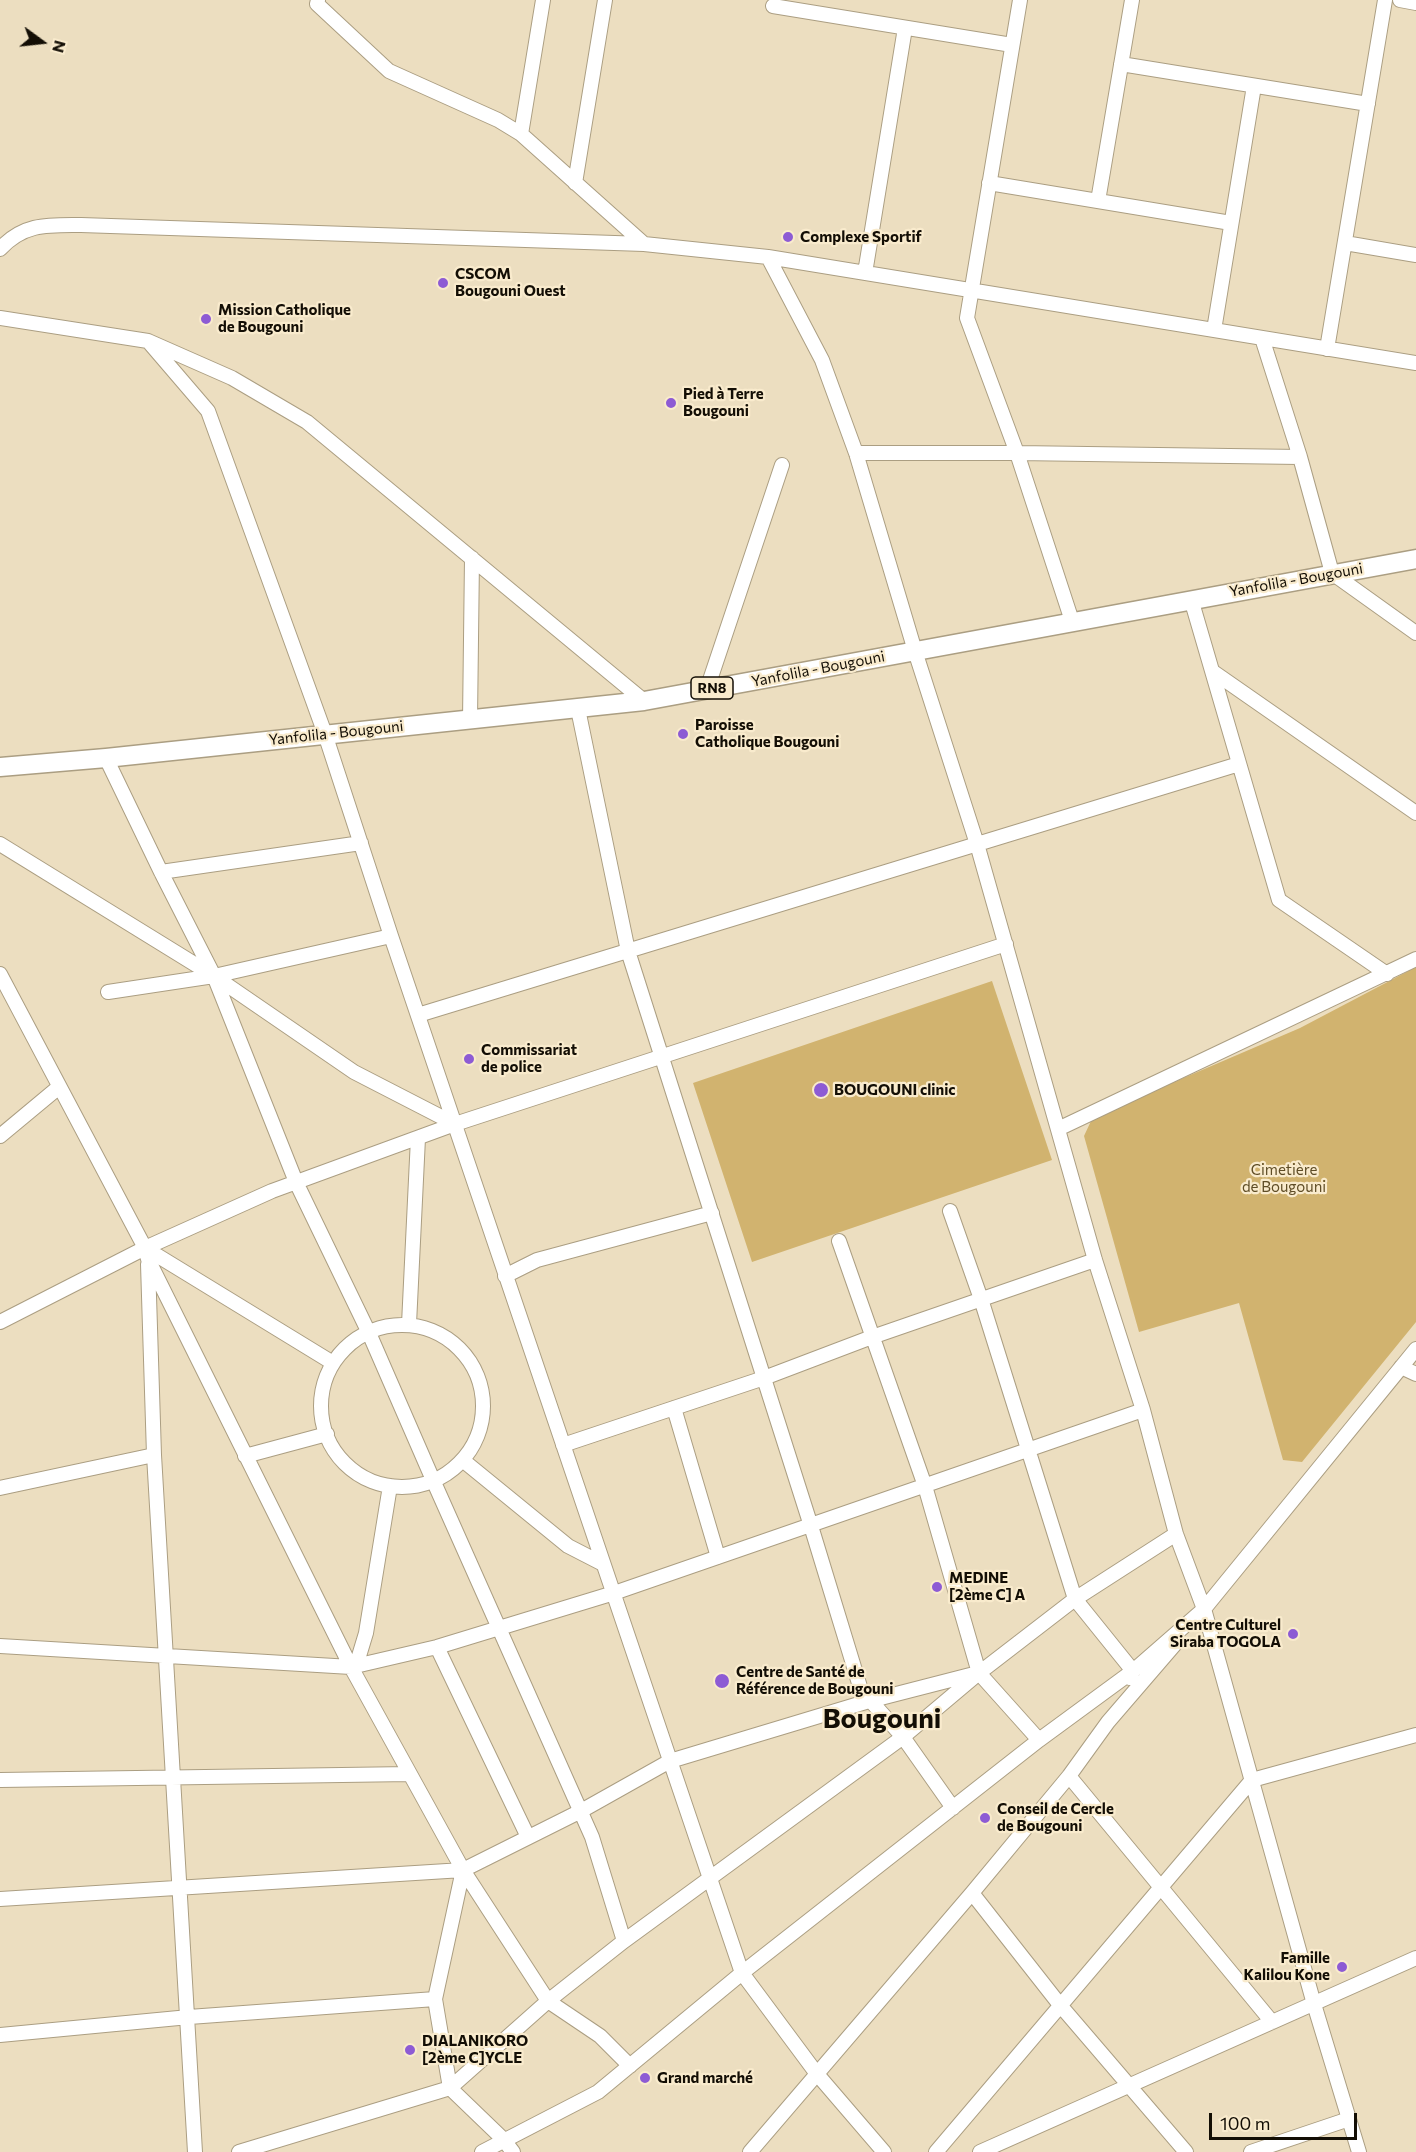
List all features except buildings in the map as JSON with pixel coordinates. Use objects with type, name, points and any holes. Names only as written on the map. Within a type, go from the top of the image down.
[{"type":"main road","name":"Yanfolila - Bougouni","points":[[0,767],[106,758],[644,701],[1416,559]]},
{"type":"street","points":[[318,0],[317,4],[389,71],[498,120],[520,134],[644,243]]},
{"type":"street","points":[[520,134],[543,0]]},
{"type":"street","points":[[575,183],[606,0]]},
{"type":"street","points":[[1020,0],[967,318],[1017,453],[1072,621]]},
{"type":"street","points":[[1098,201],[1132,0]]},
{"type":"street","points":[[1327,349],[1385,0]]},
{"type":"street","points":[[1400,0],[1416,3]]},
{"type":"street","points":[[773,6],[1012,45]]},
{"type":"street","points":[[865,273],[905,28]]},
{"type":"street","points":[[1121,64],[1368,104]]},
{"type":"street","points":[[1214,330],[1254,86]]},
{"type":"street","points":[[989,183],[1231,223]]},
{"type":"street","points":[[0,249],[10,239],[42,225],[644,243],[768,257],[1416,363]]},
{"type":"street","points":[[1345,243],[1416,255]]},
{"type":"street","points":[[768,257],[822,360],[856,453],[915,651],[977,844],[1095,1260],[1143,1410],[1176,1533],[1204,1609],[1314,2004],[1359,2152]]},
{"type":"street","points":[[0,318],[148,341],[232,378],[307,422],[644,701]]},
{"type":"street","points":[[1262,338],[1300,457],[1332,573],[1416,633]]},
{"type":"street","points":[[148,341],[208,411],[325,734],[505,1276],[603,1564],[615,1593],[742,1974],[817,2074],[884,2152]]},
{"type":"street","points":[[856,453],[1300,457]]},
{"type":"street","points":[[707,689],[782,465]]},
{"type":"street","points":[[470,720],[472,558]]},
{"type":"street","points":[[1191,599],[1279,900],[1387,974]]},
{"type":"street","points":[[1212,670],[1416,813]]},
{"type":"street","points":[[578,709],[628,951],[663,1056],[861,1690],[903,1737],[953,1808]]},
{"type":"street","points":[[106,758],[214,976],[296,1182],[369,1333],[581,1810],[592,1837],[624,1941]]},
{"type":"street","points":[[418,1015],[1239,764]]},
{"type":"street","points":[[161,872],[361,843]]},
{"type":"street","points":[[0,844],[214,976],[354,1072],[455,1124]]},
{"type":"street","points":[[108,992],[214,976],[391,936]]},
{"type":"street","points":[[0,1322],[147,1254],[272,1191],[455,1124],[1006,944]]},
{"type":"street","points":[[1058,1129],[1416,959]]},
{"type":"street","points":[[0,974],[147,1254],[245,1456],[353,1666],[463,1870],[548,2001],[600,2036],[630,2066]]},
{"type":"street","points":[[0,1136],[59,1087]]},
{"type":"street","points":[[409,1324],[418,1138]]},
{"type":"street","points":[[950,1211],[981,1299],[1075,1599],[1133,1671]]},
{"type":"street","points":[[505,1276],[537,1260],[712,1213]]},
{"type":"street","points":[[839,1241],[925,1486],[979,1673],[1039,1740]]},
{"type":"street","points":[[147,1254],[333,1363]]},
{"type":"street","points":[[147,1254],[154,1455],[189,2017],[195,2152]]},
{"type":"street","points":[[563,1445],[764,1378],[872,1337],[1095,1260]]},
{"type":"street","points":[[409,1324],[435,1330],[457,1344],[478,1375],[484,1414],[475,1443],[465,1462],[442,1477],[410,1488],[384,1486],[357,1474],[335,1452],[321,1411],[324,1382],[333,1363],[351,1342],[383,1326],[409,1324]]},
{"type":"street","points":[[750,2152],[1070,1776],[1108,1722],[1204,1609],[1416,1348]]},
{"type":"street","points":[[1401,1367],[1416,1374]]},
{"type":"street","points":[[674,1408],[718,1557]]},
{"type":"street","points":[[0,1646],[353,1666],[437,1647],[615,1593],[1143,1410]]},
{"type":"street","points":[[245,1456],[327,1434]]},
{"type":"street","points":[[0,1488],[154,1455]]},
{"type":"street","points":[[465,1462],[568,1546],[603,1564]]},
{"type":"street","points":[[353,1666],[366,1633],[390,1486]]},
{"type":"street","points":[[239,2152],[450,2088],[548,2001],[624,1941],[903,1737],[979,1673],[1075,1599],[1176,1533]]},
{"type":"street","points":[[482,2152],[503,2139],[598,2092],[742,1974],[1039,1740],[1133,1671],[1204,1609]]},
{"type":"street","points":[[437,1647],[528,1837]]},
{"type":"street","points":[[1108,1722],[1133,1671]]},
{"type":"street","points":[[0,1899],[463,1870],[581,1810],[670,1761],[869,1701],[979,1673]]},
{"type":"street","points":[[936,2152],[1252,1780],[1416,1735]]},
{"type":"street","points":[[0,1780],[410,1774]]},
{"type":"street","points":[[1070,1776],[1272,2022]]},
{"type":"street","points":[[463,1870],[435,1999],[450,2088],[503,2139],[513,2152]]},
{"type":"street","points":[[972,1893],[1060,2006],[1186,2152]]},
{"type":"street","points":[[980,2152],[1416,1958]]},
{"type":"street","points":[[0,2035],[189,2017],[435,1999]]},
{"type":"street","points":[[1251,2152],[1349,2119]]},
{"type":"green space","name":"Cimetière de Bougouni","points":[[1416,967],[1416,1322],[1302,1462],[1283,1460],[1239,1303],[1139,1332],[1084,1136],[1091,1121],[1174,1082],[1300,1028]]},
{"type":"green space","points":[[992,981],[1052,1160],[752,1262],[693,1083]]},
{"type":"place","name":"Complexe Sportif","points":[[788,237]]},
{"type":"place","name":"CSCOM Bougouni Ouest","points":[[443,283]]},
{"type":"place","name":"Mission Catholique de Bougouni","points":[[206,319]]},
{"type":"place","name":"Pied à Terre Bougouni","points":[[671,403]]},
{"type":"place","name":"Paroisse Catholique Bougouni","points":[[683,734]]},
{"type":"place","name":"Commissariat de police","points":[[469,1059]]},
{"type":"place","name":"BOUGOUNI clinic","points":[[821,1090]]},
{"type":"place","name":"MEDINE [2ème C] A","points":[[937,1587]]},
{"type":"place","name":"Centre Culturel Siraba TOGOLA","points":[[1293,1634]]},
{"type":"place","name":"Centre de Santé de Référence de Bougouni","points":[[722,1681]]},
{"type":"place","name":"Conseil de Cercle de Bougouni","points":[[985,1818]]},
{"type":"place","name":"Famille Kalilou Kone","points":[[1342,1967]]},
{"type":"place","name":"DIALANIKORO [2ème C]YCLE","points":[[410,2050]]},
{"type":"place","name":"Grand marché","points":[[645,2078]]},
{"type":"district","name":"Bougouni","points":[[882,1719]]}]
